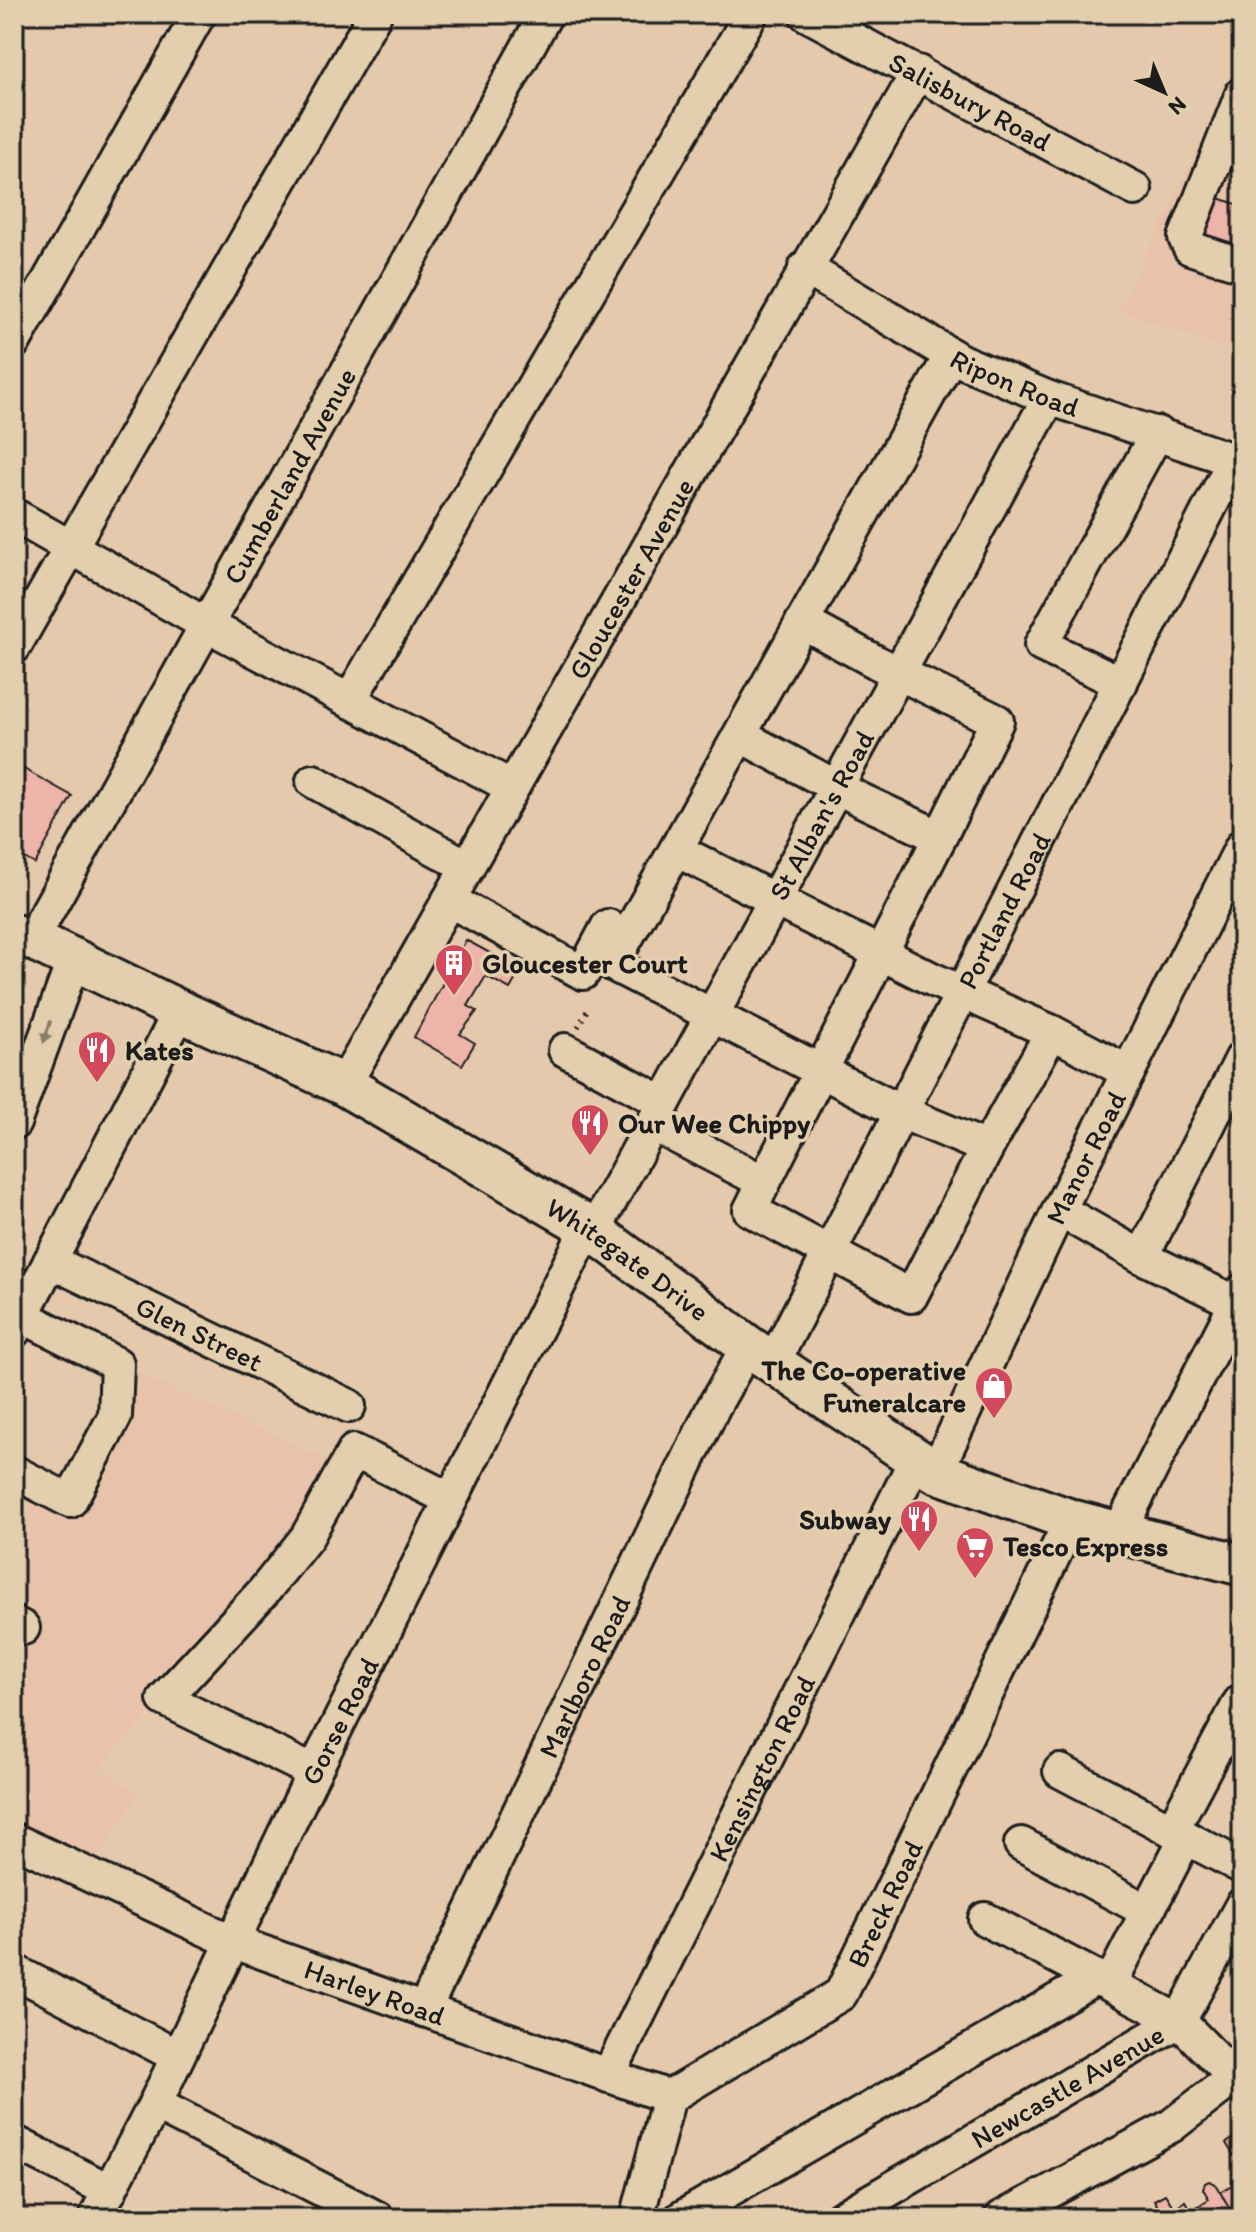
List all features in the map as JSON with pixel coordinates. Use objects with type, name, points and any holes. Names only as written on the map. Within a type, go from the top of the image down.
[{"type":"main road","name":"Whitegate Drive","points":[[23,937],[344,1085],[591,1229],[760,1354],[926,1466],[1071,1520],[1242,1565]]},
{"type":"street","points":[[14,342],[199,14]]},
{"type":"street","points":[[15,659],[71,548],[375,14]]},
{"type":"street","name":"Cumberland Avenue","points":[[23,937],[207,625],[546,14]]},
{"type":"street","points":[[349,701],[751,14]]},
{"type":"street","name":"Salisbury Road","points":[[806,14],[1135,189]]},
{"type":"street","name":"Gloucester Avenue","points":[[344,1085],[918,72]]},
{"type":"street","points":[[1242,94],[1185,238],[1190,248],[1242,265]]},
{"type":"street","name":"Ripon Road","points":[[805,268],[951,355],[1049,398],[1238,461]]},
{"type":"street","points":[[951,355],[612,964],[901,1112],[987,1148]]},
{"type":"street","name":"St Alban's Road","points":[[591,1229],[776,902],[1049,398]]},
{"type":"street","points":[[1121,683],[1041,645],[1157,433]]},
{"type":"street","name":"Portland Road","points":[[760,1354],[830,1251],[961,992],[1238,461]]},
{"type":"street","points":[[14,515],[207,625],[512,787]]},
{"type":"street","points":[[802,622],[997,721],[750,1210],[911,1296],[987,1148],[1052,1032]]},
{"type":"street","points":[[741,736],[940,837]]},
{"type":"street","points":[[313,781],[468,867]]},
{"type":"street","name":"Manor Road","points":[[926,1466],[1242,846]]},
{"type":"street","points":[[676,850],[881,954],[1052,1032],[1128,1072]]},
{"type":"street","points":[[449,900],[583,973],[608,926]]},
{"type":"street","points":[[14,1123],[23,1076],[74,959]]},
{"type":"street","points":[[14,1472],[70,1501],[115,1416],[117,1364],[18,1324],[180,1011]]},
{"type":"street","points":[[565,1050],[764,1182]]},
{"type":"street","points":[[1142,1257],[1242,1058]]},
{"type":"street","points":[[1059,1210],[1142,1257],[1239,1297],[1118,1534]]},
{"type":"street","name":"Gorse Road","points":[[105,2209],[314,1772],[450,1499],[591,1229]]},
{"type":"street","name":"Glen Street","points":[[50,1261],[349,1406]]},
{"type":"street","name":"Marlboro Road","points":[[424,2010],[713,1408],[760,1354]]},
{"type":"street","points":[[314,1772],[164,1699],[264,1591],[307,1537],[354,1451],[450,1499]]},
{"type":"street","name":"Kensington Road","points":[[608,2076],[926,1466]]},
{"type":"street","name":"Breck Road","points":[[669,2097],[841,1994],[1071,1520]]},
{"type":"street","points":[[681,2218],[1103,1980],[1147,1911],[1240,1702]]},
{"type":"street","points":[[1060,1771],[1242,1867]]},
{"type":"street","name":"Harley Road","points":[[14,1840],[231,1941],[669,2097]]},
{"type":"street","points":[[1021,1844],[1147,1911]]},
{"type":"street","name":"Newcastle Avenue","points":[[841,2218],[1179,2021],[1242,1905]]},
{"type":"street","points":[[985,1919],[1179,2021],[1239,2074],[1171,2126],[1001,2218]]},
{"type":"street","points":[[14,1971],[177,2056]]},
{"type":"street","points":[[669,2097],[638,2212],[673,2218]]},
{"type":"street","points":[[155,2104],[377,2218]]},
{"type":"street","points":[[14,2142],[105,2209]]},
{"type":"shaded area","points":[[1242,47],[1242,354],[1119,310],[1219,107]]},
{"type":"shaded area","points":[[117,1364],[345,1468],[264,1591],[98,1769],[140,1793],[85,1875],[14,1840],[14,1537],[40,1486],[69,1501]]},
{"type":"building","points":[[1210,195],[1242,206],[1242,256],[1194,237]]},
{"type":"building","points":[[24,769],[72,796],[35,864],[14,852],[14,774],[20,777]]},
{"type":"building","name":"Gloucester Court","points":[[466,940],[521,970],[510,989],[486,976],[468,1006],[477,1011],[460,1034],[475,1043],[462,1065],[414,1037]]},
{"type":"building","points":[[1238,2136],[1242,2143],[1242,2169],[1226,2143]]},
{"type":"building","points":[[1242,2179],[1242,2218],[1236,2218],[1220,2192]]},
{"type":"building","points":[[1209,2181],[1215,2184],[1236,2218],[1205,2218],[1198,2206],[1209,2199],[1203,2189]]},
{"type":"building","points":[[1165,2194],[1174,2208],[1185,2201],[1195,2218],[1164,2218],[1154,2200]]},
{"type":"place","name":"Gloucester Court","points":[[454,997]]},
{"type":"place","name":"Kates","points":[[97,1084]]},
{"type":"place","name":"Our Wee Chippy","points":[[590,1157]]},
{"type":"place","name":"The Co-operative Funeralcare","points":[[994,1420]]},
{"type":"place","name":"Subway","points":[[919,1553]]},
{"type":"place","name":"Tesco Express","points":[[975,1580]]}]
